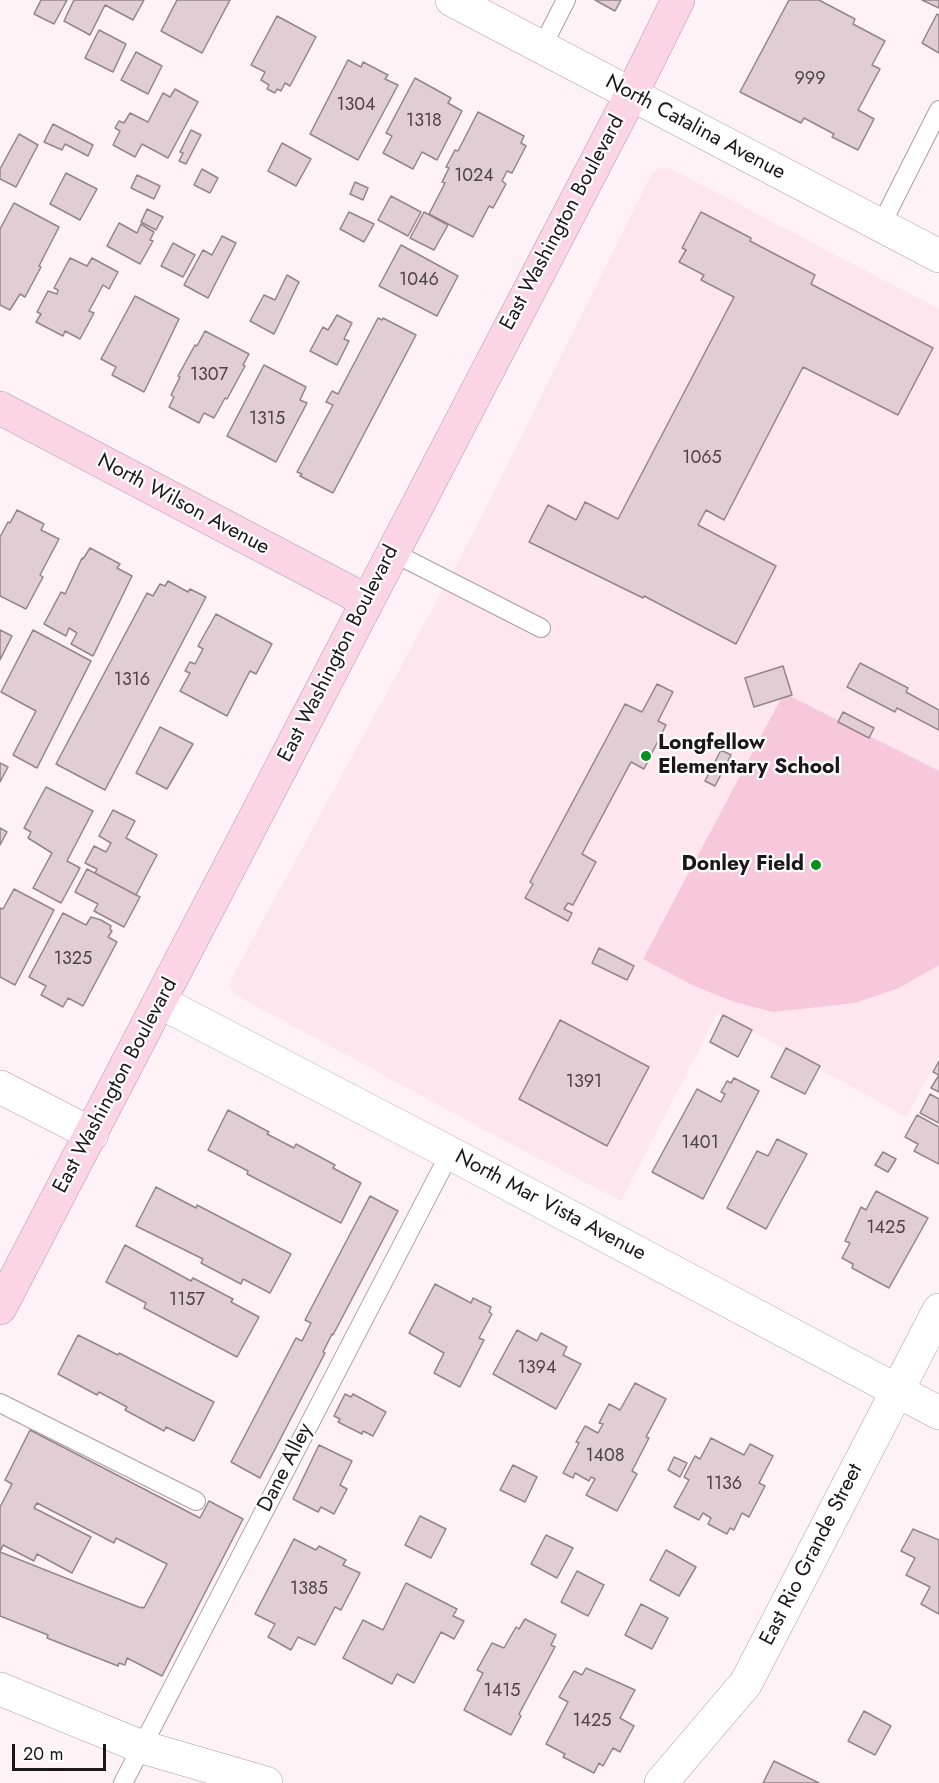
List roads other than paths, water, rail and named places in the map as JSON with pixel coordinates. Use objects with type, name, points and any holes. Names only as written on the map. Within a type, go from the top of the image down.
[{"type":"main road","name":"East Washington Boulevard","points":[[0,1308],[678,0]]},
{"type":"main road","name":"North Wilson Avenue","points":[[0,408],[367,601]]},
{"type":"street","name":"North Catalina Avenue","points":[[452,0],[939,256]]},
{"type":"street","name":"North Mar Vista Avenue","points":[[160,1002],[939,1413]]},
{"type":"street","points":[[0,1087],[92,1134]]},
{"type":"street","name":"East Rio Grande Street","points":[[661,1783],[746,1683],[939,1310]]},
{"type":"street","points":[[0,1689],[142,1747],[266,1783]]},
{"type":"lane","points":[[542,47],[566,0]]},
{"type":"lane","points":[[880,225],[939,110]]},
{"type":"lane","points":[[392,552],[541,628]]},
{"type":"lane","name":"Dane Alley","points":[[123,1783],[450,1153]]},
{"type":"lane","points":[[0,1403],[196,1501]]},
{"type":"place","name":"Longfellow Elementary School","points":[[646,756]]},
{"type":"place","name":"Donley Field","points":[[816,865]]}]
